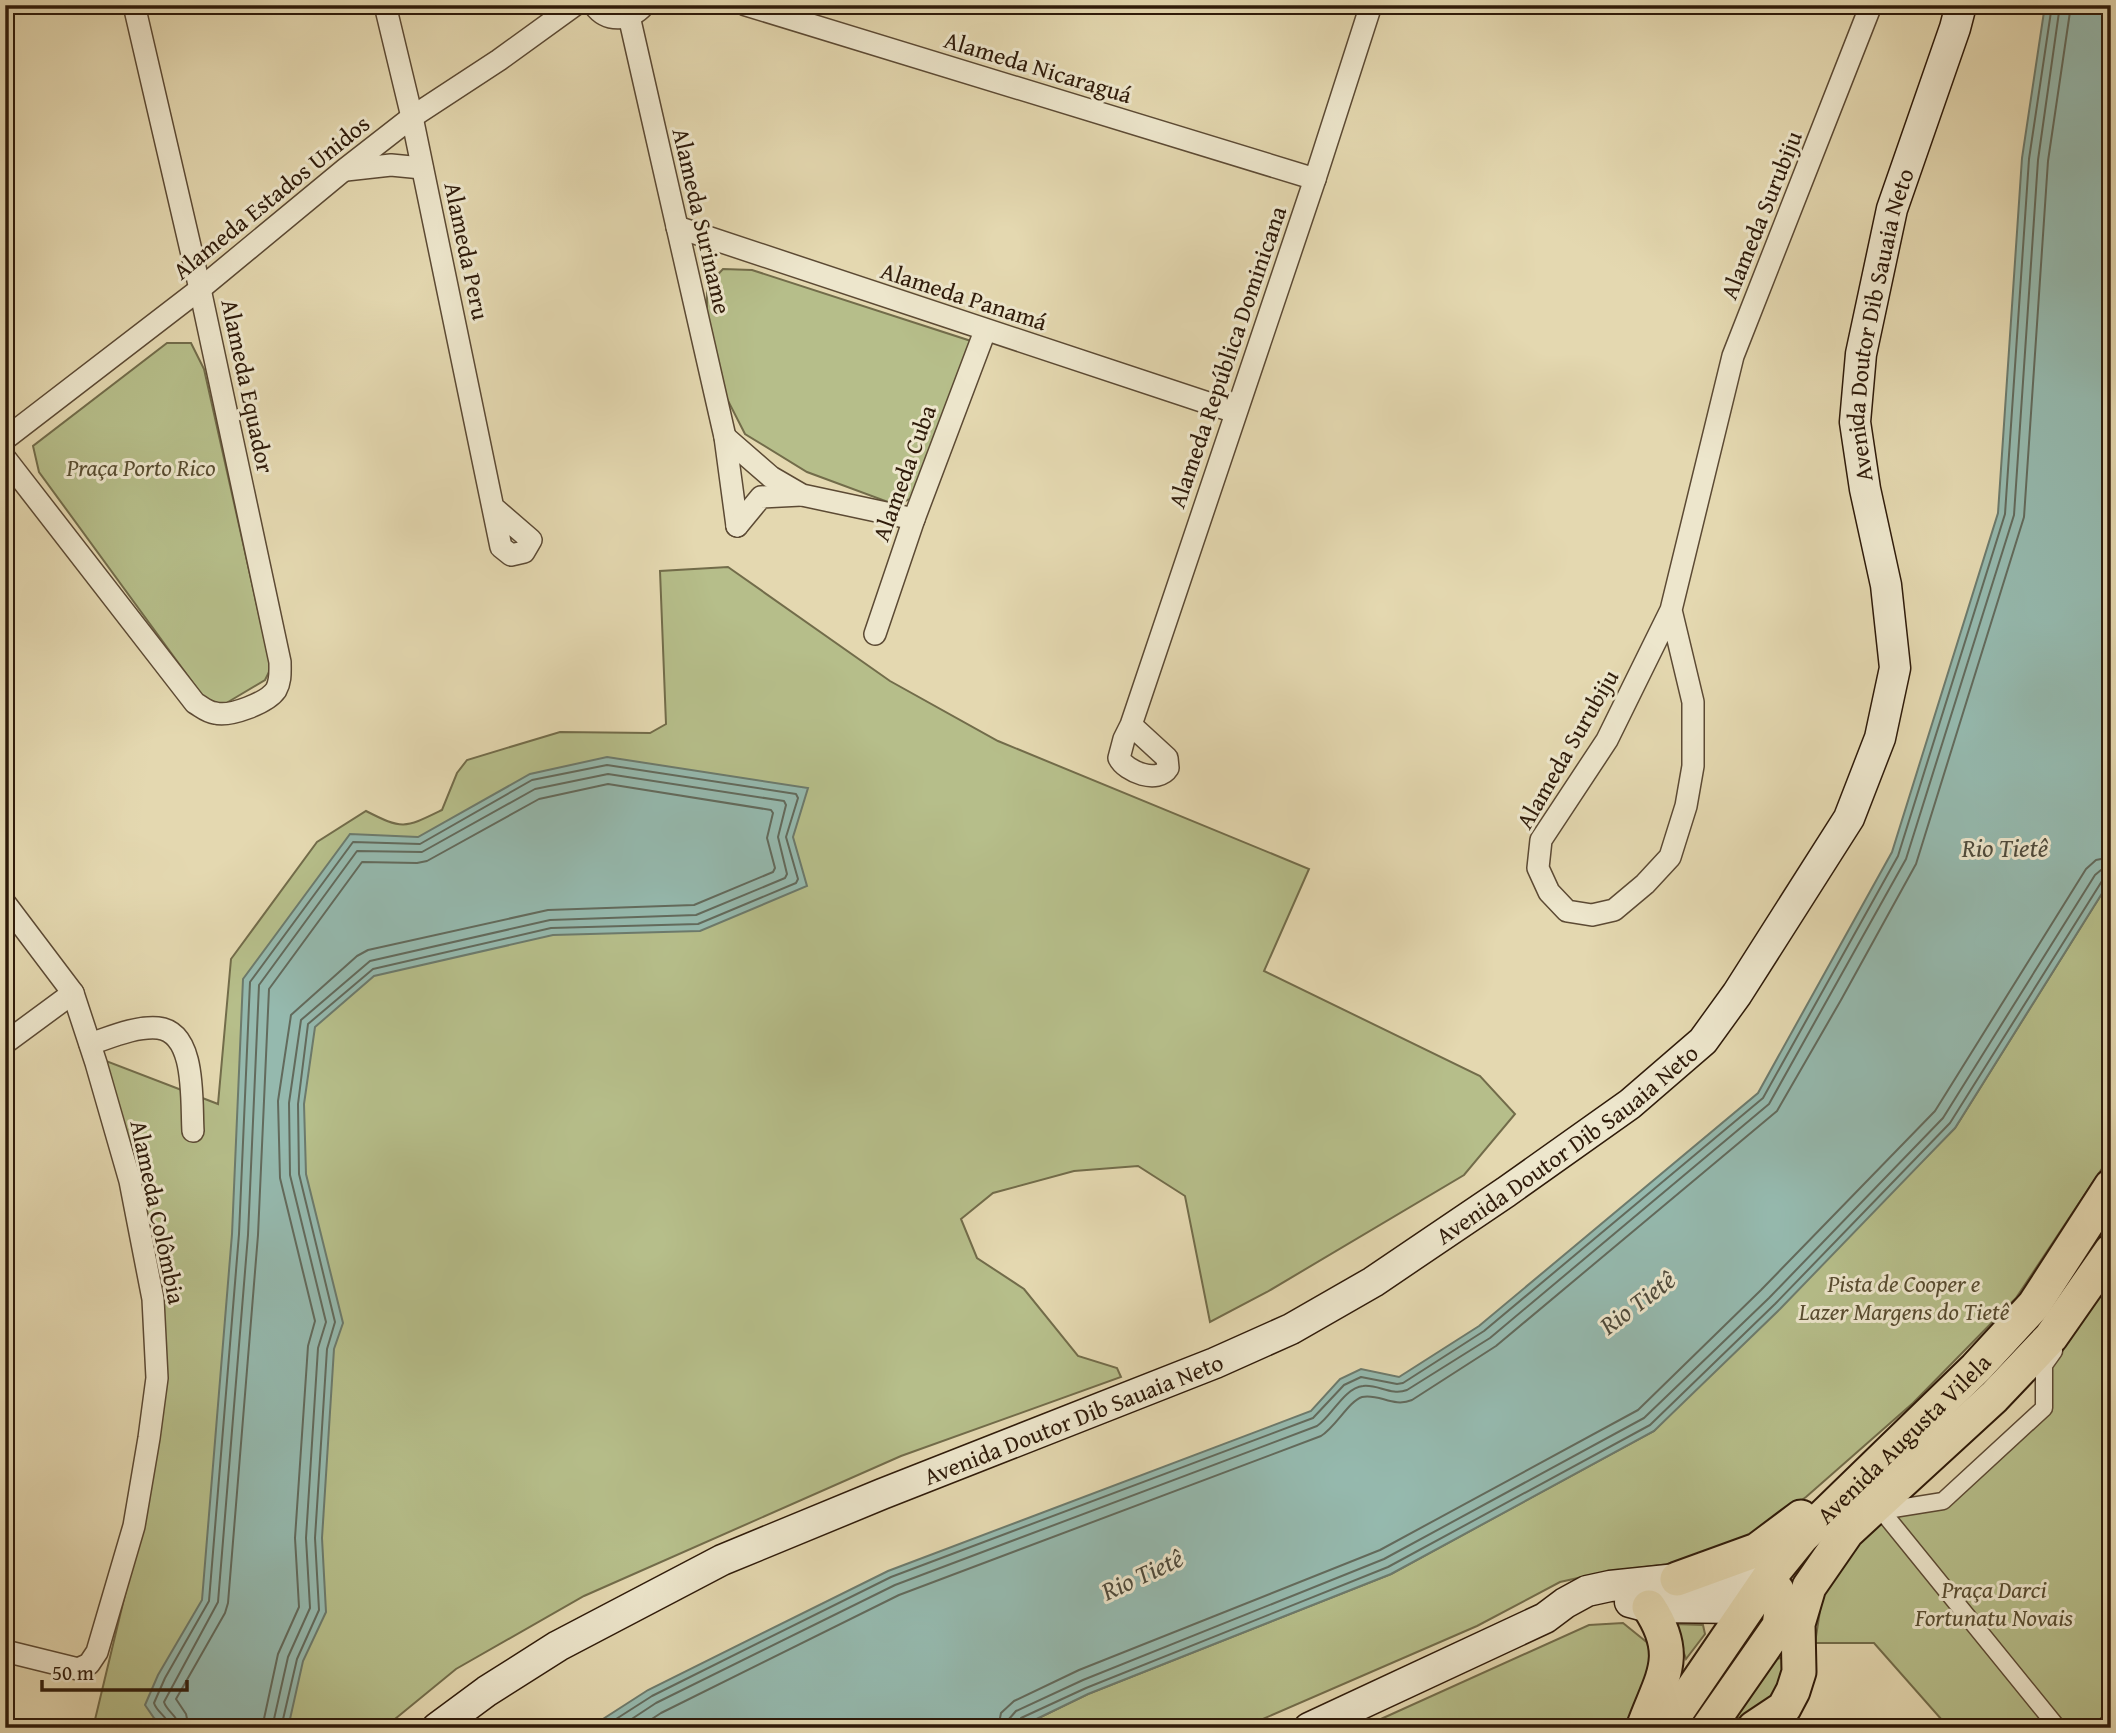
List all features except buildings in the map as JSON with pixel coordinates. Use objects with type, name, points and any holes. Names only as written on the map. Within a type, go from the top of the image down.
[{"type":"main road","name":"Avenida Doutor Dib Sauaia Neto","points":[[437,1728],[487,1691],[558,1646],[722,1560],[906,1484],[1215,1363],[1291,1329],[1373,1282],[1506,1192],[1630,1104],[1703,1041],[1737,994],[1849,818],[1880,738],[1895,668],[1886,585],[1865,489],[1855,422],[1861,354],[1892,209],[1961,5]]},
{"type":"main road","name":"Avenida Augusta Vilela","points":[[1774,1588],[1801,1538],[1976,1368],[2034,1305],[2111,1186]]},
{"type":"main road","name":"Avenida Augusta Vilela","points":[[1754,1728],[1784,1708],[1793,1691],[1799,1672],[1798,1624],[1809,1587],[1847,1532],[1994,1398],[2051,1337],[2111,1251]]},
{"type":"main road","points":[[1678,1579],[1739,1558],[1772,1540],[1928,1414]]},
{"type":"main road","points":[[1545,1618],[1569,1616],[1607,1601],[1636,1602],[1649,1607],[1746,1608],[1766,1605],[1774,1588],[1847,1532]]},
{"type":"main road","points":[[1309,1728],[1545,1618],[1587,1591],[1678,1579],[1774,1588]]},
{"type":"main road","points":[[1708,1728],[1779,1626],[1782,1614],[1774,1588]]},
{"type":"main road","points":[[1643,1728],[1663,1677],[1667,1658],[1667,1640],[1661,1624],[1649,1607]]},
{"type":"main road","points":[[1666,1728],[1746,1608]]},
{"type":"street","name":"Alameda Equador","points":[[5,458],[195,703],[206,711],[229,714],[260,702],[274,692],[280,680],[280,662],[200,289],[134,5]]},
{"type":"street","name":"Alameda Peru","points":[[385,5],[412,117],[494,508]]},
{"type":"street","name":"Alameda Estados Unidos","points":[[5,439],[200,289],[412,117],[499,60],[575,5]]},
{"type":"street","points":[[594,5],[606,16],[616,19],[636,11]]},
{"type":"street","name":"Alameda Nicaraguá","points":[[747,5],[1315,179]]},
{"type":"street","name":"Alameda República Dominicana","points":[[1131,725],[1315,179],[1370,5]]},
{"type":"street","name":"Alameda Surubiju","points":[[1671,610],[1693,702],[1693,766],[1686,806],[1670,857],[1645,884],[1614,910],[1592,915],[1567,911],[1549,892],[1538,869],[1541,840],[1607,740],[1671,610],[1733,356],[1871,5]]},
{"type":"street","name":"Alameda Suriname","points":[[636,11],[677,227],[725,437],[737,526],[761,497],[802,495]]},
{"type":"street","points":[[344,170],[391,165],[422,168]]},
{"type":"street","name":"Alameda Panamá","points":[[677,227],[1235,412]]},
{"type":"street","name":"Alameda Cuba","points":[[875,634],[914,519],[985,331]]},
{"type":"street","points":[[725,437],[771,477],[802,495],[914,519]]},
{"type":"street","name":"Alameda Colômbia","points":[[5,903],[73,993],[90,1044],[130,1181],[138,1220],[153,1299],[157,1378],[134,1526],[97,1653],[89,1664],[78,1669],[5,1651]]},
{"type":"street","points":[[5,1043],[73,993]]},
{"type":"street","points":[[90,1044],[141,1029],[158,1028],[174,1032],[181,1042],[188,1065],[193,1131]]},
{"type":"street","points":[[2058,1728],[1885,1515],[1893,1509],[1943,1501],[2044,1409],[2044,1365],[2111,1274]]},
{"type":"street","points":[[2102,1728],[2111,1721]]},
{"type":"green space","points":[[723,269],[752,270],[971,341],[917,496],[896,505],[807,472],[745,434],[723,391],[707,316],[707,286]]},
{"type":"green space","name":"Praça Porto Rico","points":[[167,343],[191,343],[204,369],[271,668],[265,680],[223,705],[204,698],[39,472],[33,446]]},
{"type":"green space","points":[[728,567],[890,681],[998,741],[1309,869],[1264,971],[1480,1076],[1515,1114],[1464,1175],[1267,1292],[1210,1322],[1185,1196],[1138,1166],[1074,1171],[993,1193],[961,1219],[977,1258],[1024,1289],[1078,1356],[1117,1368],[1121,1377],[901,1456],[584,1596],[456,1669],[384,1728],[93,1728],[147,1503],[163,1386],[101,1059],[218,1104],[231,959],[317,842],[366,811],[388,821],[404,824],[442,810],[457,773],[467,760],[560,732],[650,733],[666,724],[660,571]]},
{"type":"green space","name":"Pista de Cooper e Lazer Margens do Tietê","points":[[2111,879],[2111,1155],[2016,1298],[1913,1403],[1806,1497],[1742,1539],[1693,1561],[1605,1572],[1560,1582],[1477,1626],[1242,1728],[1018,1728],[1088,1694],[1391,1574],[1654,1431],[1955,1128]]},
{"type":"green space","name":"Praça Darci Fortunatu Novais","points":[[2111,1268],[2111,1727],[1949,1728],[1874,1643],[1815,1643],[1823,1591],[1879,1514],[1942,1497],[2041,1406],[2040,1361]]},
{"type":"green space","points":[[1623,1623],[1649,1644],[1653,1680],[1626,1728],[1361,1728],[1589,1625]]},
{"type":"green space","points":[[1674,1624],[1703,1625],[1705,1634],[1686,1659]]},
{"type":"green space","points":[[1789,1657],[1781,1692],[1742,1718],[1733,1717],[1775,1659]]},
{"type":"water","name":"Rio Tietê","points":[[2045,5],[2111,5],[2111,879],[1955,1128],[1780,1309],[1654,1431],[1391,1574],[1088,1694],[1018,1728],[589,1728],[648,1690],[888,1571],[1311,1411],[1340,1379],[1361,1369],[1399,1377],[1479,1326],[1758,1093],[1892,852],[1998,513],[2022,158]]},
{"type":"water","points":[[607,757],[808,788],[793,837],[807,886],[700,931],[553,935],[374,976],[315,1027],[304,1104],[306,1174],[343,1323],[334,1349],[322,1538],[326,1612],[303,1661],[288,1728],[166,1728],[154,1718],[145,1705],[158,1675],[202,1600],[232,1234],[243,979],[350,834],[418,837],[530,774]]}]
